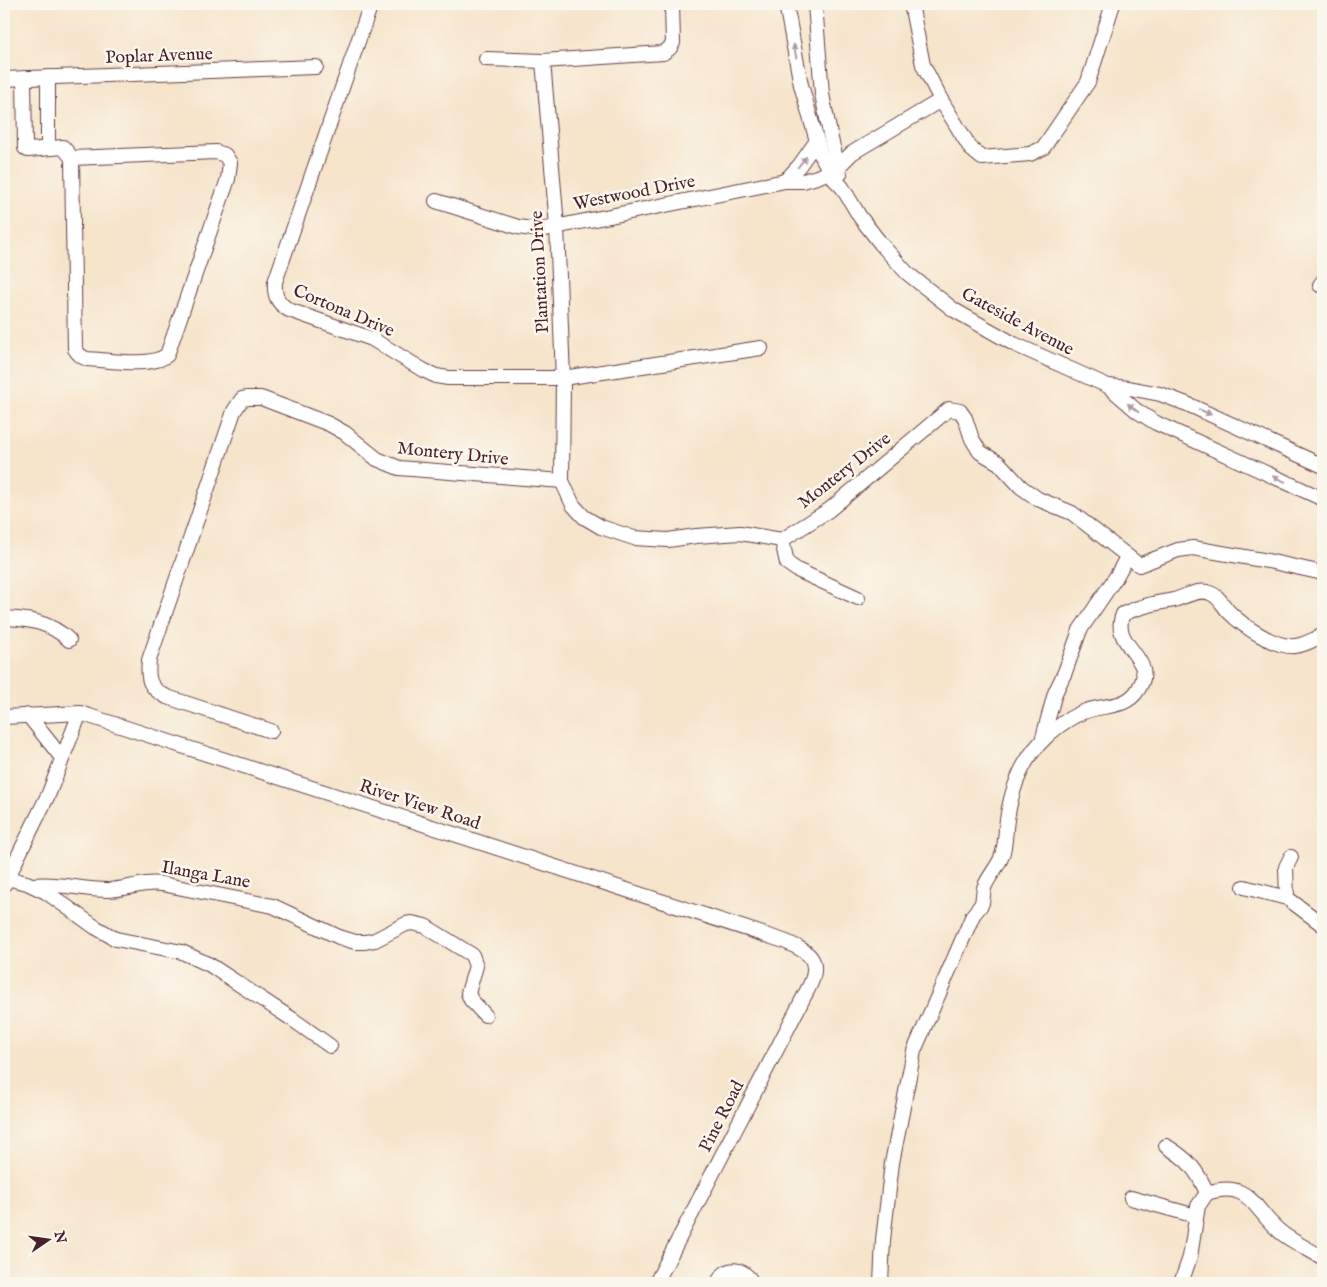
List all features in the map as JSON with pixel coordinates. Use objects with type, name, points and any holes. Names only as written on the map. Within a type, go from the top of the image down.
[{"type":"street","name":"Cortona Drive","points":[[372,4],[275,282],[276,296],[283,306],[289,310],[372,339],[423,370],[436,376],[448,378],[562,378],[761,348]]},
{"type":"street","points":[[486,59],[544,62],[667,51],[673,43],[672,4]]},
{"type":"street","name":"Gateside Avenue","points":[[786,4],[801,84],[816,142],[834,169],[842,187],[860,217],[907,273],[930,292],[981,327],[1014,344],[1108,386],[1136,411],[1156,423],[1323,499]]},
{"type":"street","name":"Gateside Avenue","points":[[815,4],[822,94],[831,139],[834,169]]},
{"type":"street","points":[[911,4],[923,65],[941,100],[971,149],[982,158],[1030,154],[1043,148],[1088,82],[1113,4]]},
{"type":"street","name":"Plantation Drive","points":[[544,62],[557,226],[562,378],[562,481]]},
{"type":"street","name":"Poplar Avenue","points":[[4,79],[316,67]]},
{"type":"street","points":[[48,77],[48,148]]},
{"type":"street","points":[[24,78],[26,148],[28,150],[63,147],[72,158],[75,348],[80,356],[87,358],[149,362],[161,359],[167,355],[228,178],[230,163],[225,155],[216,152],[72,158]]},
{"type":"street","points":[[834,169],[852,153],[941,100]]},
{"type":"street","points":[[785,181],[799,166],[816,142]]},
{"type":"street","name":"Westwood Drive","points":[[436,201],[540,230],[785,181],[803,181],[834,169]]},
{"type":"street","name":"Gateside Avenue","points":[[1108,386],[1138,389],[1160,394],[1196,408],[1323,466]]},
{"type":"street","name":"Montery Drive","points":[[271,731],[167,697],[155,690],[149,681],[148,674],[151,655],[198,514],[234,412],[242,399],[261,398],[329,424],[345,433],[377,459],[399,468],[562,481]]},
{"type":"street","name":"Montery Drive","points":[[782,540],[829,510],[949,409],[960,411],[980,452],[999,463],[1022,487],[1038,499],[1072,513],[1127,557]]},
{"type":"street","points":[[562,481],[573,505],[584,517],[601,528],[634,538],[668,540],[740,533],[782,540],[787,563],[797,570],[858,598]]},
{"type":"street","points":[[1042,741],[1054,693],[1065,672],[1080,630],[1116,577],[1127,557],[1139,565],[1178,550],[1194,548],[1323,573]]},
{"type":"street","points":[[881,1283],[883,1240],[892,1163],[914,1051],[973,915],[982,902],[984,887],[1001,858],[1016,780],[1027,758],[1042,741],[1079,713],[1092,708],[1130,700],[1137,692],[1143,680],[1142,663],[1133,654],[1121,634],[1120,621],[1123,614],[1134,608],[1201,591],[1210,592],[1217,597],[1230,613],[1273,643],[1294,646],[1309,642],[1323,635]]},
{"type":"street","points":[[4,618],[47,625],[55,628],[69,640]]},
{"type":"street","points":[[6,881],[49,793],[80,713]]},
{"type":"street","name":"River View Road","points":[[4,717],[80,713],[784,941],[807,954],[815,964]]},
{"type":"street","points":[[28,716],[62,758]]},
{"type":"street","points":[[1287,898],[1285,877],[1286,867],[1291,857]]},
{"type":"street","name":"Ilanga Lane","points":[[6,881],[58,884],[94,890],[111,890],[144,884],[162,884],[273,906],[350,941],[365,942],[386,936],[406,924],[412,923],[425,926],[472,955],[476,966],[468,993],[471,1000],[485,1015]]},
{"type":"street","name":"Ilanga Lane","points":[[33,884],[54,896],[109,936],[121,941],[182,952],[220,970],[330,1046]]},
{"type":"street","points":[[1244,887],[1287,898],[1323,925]]},
{"type":"street","name":"Pine Road","points":[[656,1283],[810,985],[814,976],[815,964]]},
{"type":"street","points":[[1166,1146],[1190,1163],[1207,1193]]},
{"type":"street","points":[[1181,1283],[1190,1257],[1196,1216],[1202,1200],[1207,1193],[1228,1188],[1243,1193],[1282,1234],[1323,1258]]},
{"type":"street","points":[[1131,1198],[1196,1216]]},
{"type":"street","points":[[718,1283],[724,1274],[733,1269],[743,1272],[752,1283]]}]
